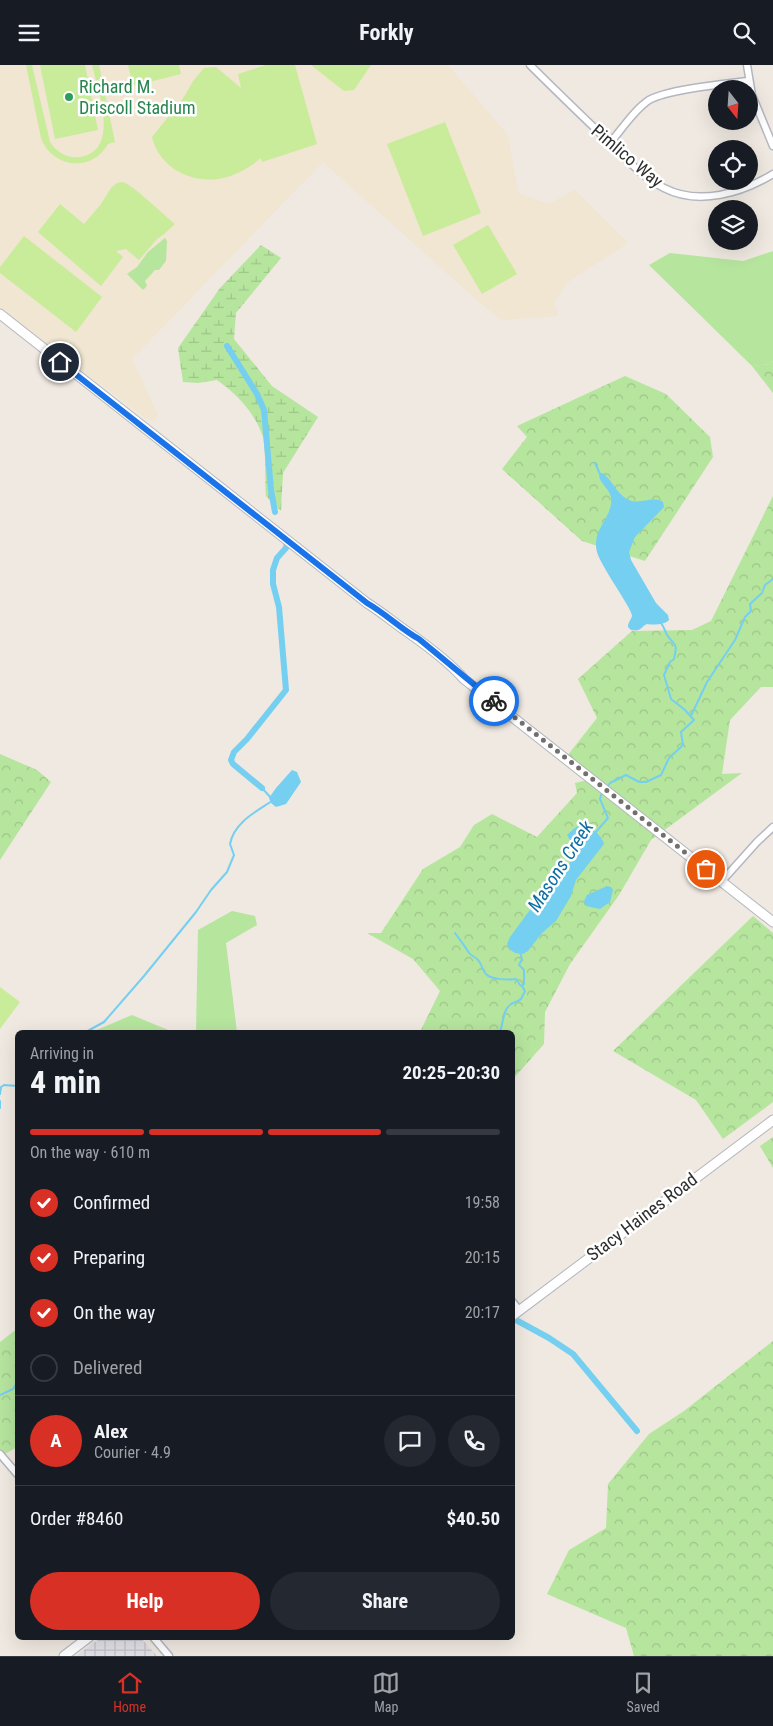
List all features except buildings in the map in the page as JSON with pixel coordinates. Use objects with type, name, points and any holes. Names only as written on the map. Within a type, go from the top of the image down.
[{"type":"street","name":"Pimlico Way","points":[[530,65],[640,171],[658,185],[671,191],[686,195],[708,196],[729,193],[760,182],[773,175]]},
{"type":"street","points":[[747,65],[748,80]]},
{"type":"street","points":[[610,143],[639,109],[654,98],[708,87]]},
{"type":"street","points":[[758,113],[773,147]]},
{"type":"street","points":[[0,314],[367,603],[386,614],[408,633],[419,639],[451,665],[464,679],[773,922]]},
{"type":"street","points":[[722,881],[773,827]]},
{"type":"street","name":"Stacy Haines Road","points":[[516,1313],[773,1119]]},
{"type":"street","points":[[0,1454],[15,1472]]},
{"type":"street","points":[[64,1656],[84,1640]]},
{"type":"street","points":[[155,1640],[168,1656]]},
{"type":"shaded area","points":[[0,65],[448,65],[508,135],[518,193],[549,204],[575,190],[628,243],[568,282],[554,302],[558,316],[502,320],[479,302],[323,162],[132,359],[158,415],[154,421],[145,418],[0,308]]},
{"type":"shaded area","points":[[98,1640],[143,1640],[157,1656],[76,1656]]},
{"type":"green space","points":[[26,65],[32,65],[50,142],[63,154],[71,157],[80,157],[93,152],[100,144],[103,132],[102,104],[92,65],[99,65],[115,142],[108,144],[92,160],[83,163],[63,161],[54,156],[46,148],[41,138]]},
{"type":"green space","name":"Richard M. Driscoll Stadium","points":[[40,65],[85,65],[98,130],[55,139]]},
{"type":"green space","points":[[128,65],[179,65],[181,74],[133,86]]},
{"type":"green space","points":[[266,65],[295,65],[317,144],[262,162],[261,158],[238,173],[212,180],[200,179],[179,172],[162,157],[152,137],[204,68],[216,67],[241,88],[238,74]]},
{"type":"green space","points":[[311,65],[371,65],[354,90],[344,91]]},
{"type":"green space","points":[[445,122],[481,213],[423,236],[387,144]]},
{"type":"green space","points":[[122,182],[140,194],[175,224],[157,239],[139,260],[126,249],[116,251],[123,257],[101,286],[38,232],[60,204],[84,224],[101,204],[111,188],[117,183]]},
{"type":"green space","points":[[488,225],[517,274],[482,294],[453,245]]},
{"type":"green space","points":[[24,236],[102,297],[76,332],[0,273],[0,267]]},
{"type":"green space","points":[[165,238],[167,241],[166,261],[159,270],[155,270],[145,281],[147,286],[143,290],[127,274],[137,267],[148,252]]},
{"type":"green space","points":[[261,245],[281,258],[236,313],[234,339],[272,386],[318,417],[283,473],[281,511],[266,496],[264,442],[260,428],[250,412],[239,398],[217,380],[198,383],[183,382],[178,348],[220,288]]},
{"type":"green space","points":[[773,251],[773,361],[770,364],[752,366],[649,265],[670,253],[743,261]]},
{"type":"green space","points":[[773,361],[773,393],[752,366],[770,364]]},
{"type":"green space","points":[[625,376],[666,394],[710,437],[713,457],[645,561],[582,541],[502,469],[527,437],[517,426]]},
{"type":"green space","points":[[773,496],[773,687],[761,687],[730,720],[722,774],[742,773],[651,840],[619,895],[570,964],[545,1012],[544,1044],[515,1077],[515,1030],[421,1030],[440,991],[413,959],[367,933],[381,933],[423,869],[460,847],[474,825],[492,814],[537,837],[577,793],[575,783],[596,778],[567,756],[597,718],[578,679],[632,631],[692,630],[711,621]]},
{"type":"green space","points":[[0,754],[37,770],[51,782],[0,860]]},
{"type":"green space","points":[[232,911],[255,916],[257,925],[226,943],[237,1030],[196,1030],[198,930]]},
{"type":"green space","points":[[753,916],[773,933],[773,1102],[723,1139],[696,1100],[613,1051]]},
{"type":"green space","points":[[0,987],[20,1002],[0,1029]]},
{"type":"green space","points":[[132,1015],[168,1030],[97,1030]]},
{"type":"green space","points":[[773,1137],[773,1168],[760,1146]]},
{"type":"green space","points":[[15,1331],[15,1448],[0,1457],[0,1342]]},
{"type":"green space","points":[[773,1341],[773,1656],[634,1656],[626,1628],[547,1594],[569,1550],[606,1528],[608,1484],[649,1434],[684,1411]]},
{"type":"water","points":[[602,473],[627,499],[632,501],[659,500],[663,502],[664,507],[635,537],[629,552],[631,560],[656,603],[668,615],[669,620],[664,623],[647,624],[637,630],[631,630],[628,627],[632,616],[631,612],[599,558],[596,544],[597,536],[611,505],[609,491],[599,477],[599,474]]},
{"type":"water","points":[[292,770],[297,772],[301,782],[286,804],[276,807],[269,798]]},
{"type":"water","points":[[583,825],[596,832],[604,844],[576,880],[571,896],[556,921],[542,933],[528,951],[523,954],[515,953],[509,949],[507,944],[510,937],[535,903],[548,893],[548,881],[553,873],[568,866],[579,845],[570,840],[567,835],[576,827]]},
{"type":"water","points":[[607,886],[613,890],[610,902],[600,909],[586,906],[584,901],[587,895]]},
{"type":"waterway","points":[[227,346],[257,394],[264,410],[271,490],[275,512]]},
{"type":"waterway","points":[[595,463],[600,474]]},
{"type":"waterway","points":[[262,788],[233,764],[231,760],[234,752],[247,739],[286,690],[279,607],[273,584],[273,570],[277,558],[286,548],[287,542]]},
{"type":"waterway","name":"Masons Creek","points":[[691,716],[707,682],[735,640],[745,617],[751,611],[750,604],[762,593],[765,585],[773,579]]},
{"type":"waterway","name":"Masons Creek","points":[[607,787],[610,783],[626,775],[639,782],[646,782],[661,775],[669,758],[683,745],[681,732],[694,720],[671,699],[664,675],[670,662],[674,659],[676,647],[661,623]]},
{"type":"waterway","points":[[89,1030],[104,1022],[144,976],[227,872],[234,855],[230,844],[236,830],[246,819],[272,801],[262,788]]},
{"type":"waterway","name":"Masons Creek","points":[[595,833],[608,818],[600,799],[602,792]]},
{"type":"waterway","points":[[455,933],[488,976],[500,979],[516,979],[522,986]]},
{"type":"waterway","name":"Masons Creek","points":[[500,1030],[507,1007],[521,999],[525,991],[522,986],[524,984],[524,970],[519,965],[522,959],[520,952]]},
{"type":"waterway","points":[[0,1094],[1,1087],[4,1085],[15,1086]]},
{"type":"waterway","points":[[0,1101],[0,1108]]},
{"type":"waterway","points":[[516,1320],[573,1354],[637,1431]]},
{"type":"waterway","name":"Masons Creek","points":[[0,1395],[13,1389],[15,1386]]},
{"type":"way so far","points":[[494,701],[706,869]]},
{"type":"place","name":"Richard M. Driscoll Stadium","points":[[69,97]]},
{"type":"route","points":[[60,362],[367,603],[386,614],[408,633],[419,639],[451,665],[464,679],[494,701]]}]
